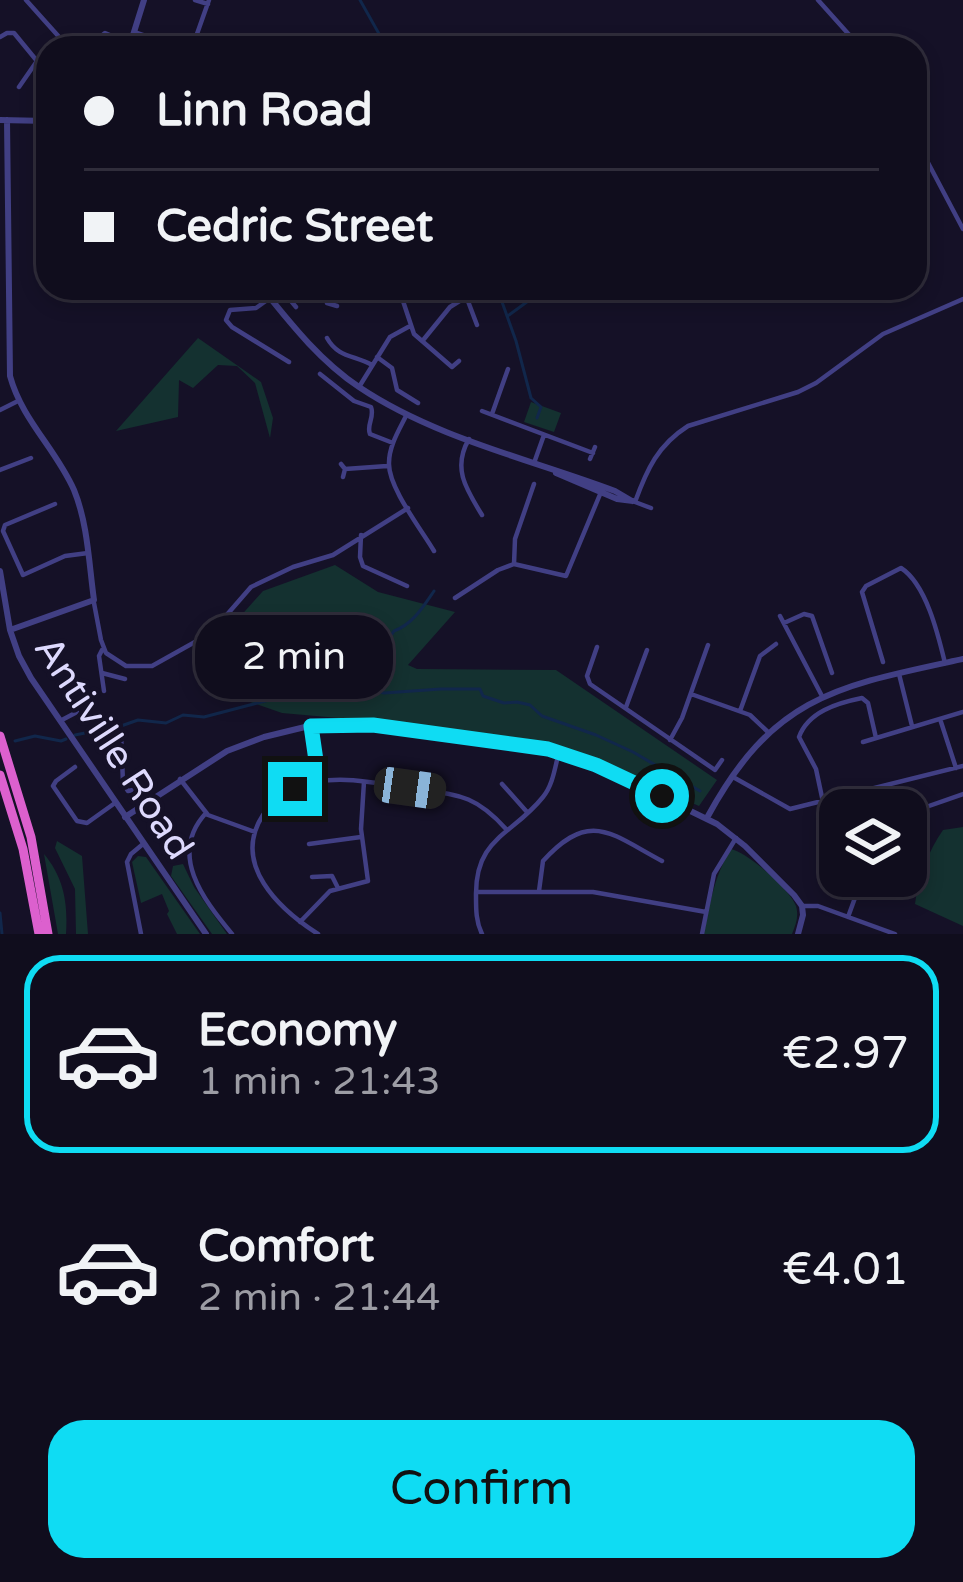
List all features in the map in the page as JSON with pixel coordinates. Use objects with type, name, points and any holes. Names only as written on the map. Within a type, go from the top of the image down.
[{"type":"highway","points":[[0,736],[37,865],[43,934]]},
{"type":"highway","points":[[0,775],[43,934]]},
{"type":"street","points":[[26,0],[58,36]]},
{"type":"street","points":[[133,36],[144,0]]},
{"type":"street","points":[[195,0],[208,2],[196,36]]},
{"type":"street","points":[[818,0],[850,36]]},
{"type":"street","points":[[134,32],[146,36]]},
{"type":"street","points":[[0,37],[14,33],[36,59]]},
{"type":"street","points":[[20,81],[36,66]]},
{"type":"street","points":[[36,121],[4,120],[11,276],[8,364],[18,401],[75,493],[104,649],[115,661],[152,666],[204,639],[251,587],[333,554],[408,508]]},
{"type":"street","points":[[927,161],[963,229]]},
{"type":"street","points":[[634,501],[644,466],[688,426],[798,392],[883,334],[963,299]]},
{"type":"street","points":[[267,300],[256,308],[230,310],[226,320],[286,360],[288,350]]},
{"type":"street","points":[[272,300],[311,345],[359,387],[436,427],[651,508]]},
{"type":"street","points":[[328,300],[337,306]]},
{"type":"street","points":[[402,300],[410,326],[422,341],[452,367],[459,361]]},
{"type":"street","points":[[422,341],[462,300]]},
{"type":"street","points":[[467,300],[477,325]]},
{"type":"street","points":[[359,387],[390,337],[410,326]]},
{"type":"street","points":[[327,338],[337,351],[372,365]]},
{"type":"street","points":[[377,357],[392,368],[397,390],[415,402],[417,393]]},
{"type":"street","points":[[492,414],[507,373],[514,379]]},
{"type":"street","points":[[320,374],[370,407],[369,431],[394,443]]},
{"type":"street","points":[[0,410],[18,401]]},
{"type":"street","points":[[482,411],[592,453]]},
{"type":"street","points":[[407,413],[388,466],[435,552]]},
{"type":"street","points":[[534,463],[544,434]]},
{"type":"street","points":[[469,439],[460,476],[478,514]]},
{"type":"street","points":[[0,470],[31,458]]},
{"type":"street","points":[[343,470],[388,466]]},
{"type":"street","points":[[514,564],[515,539],[535,484]]},
{"type":"street","points":[[455,598],[514,564],[566,576],[602,490]]},
{"type":"street","points":[[55,504],[5,525],[3,531],[22,574],[65,556],[88,553]]},
{"type":"street","points":[[361,535],[363,566],[407,586]]},
{"type":"street","points":[[883,662],[862,592],[901,568],[909,572],[934,622],[945,663]]},
{"type":"street","name":"Antiville Road","points":[[1,575],[10,630],[24,666],[206,934]]},
{"type":"street","points":[[10,630],[94,600]]},
{"type":"street","points":[[822,696],[782,620],[812,616],[828,670]]},
{"type":"street","points":[[740,711],[760,655],[776,644]]},
{"type":"street","points":[[670,740],[709,645]]},
{"type":"street","points":[[104,649],[99,656],[104,691]]},
{"type":"street","points":[[585,651],[595,650],[587,681],[715,770],[722,760]]},
{"type":"street","points":[[626,710],[647,650]]},
{"type":"street","points":[[707,818],[733,777],[795,712],[822,696],[869,679],[963,659]]},
{"type":"street","points":[[102,674],[125,679]]},
{"type":"street","points":[[899,674],[912,729]]},
{"type":"street","points":[[691,694],[750,715],[770,733]]},
{"type":"street","points":[[820,789],[816,769],[799,737],[803,727],[824,711],[861,698],[868,703],[876,738]]},
{"type":"street","points":[[60,721],[77,712]]},
{"type":"street","points":[[862,742],[963,712]]},
{"type":"street","points":[[874,789],[960,767],[940,720]]},
{"type":"street","points":[[311,726],[319,781]]},
{"type":"street","points":[[124,817],[243,744],[311,726],[390,727],[560,752],[707,818],[736,838],[802,906],[804,918],[798,934]]},
{"type":"street","points":[[121,733],[123,783],[128,791],[148,787]]},
{"type":"street","points":[[482,934],[477,922],[476,874],[482,856],[547,791],[560,752]]},
{"type":"street","points":[[75,767],[53,786],[77,821],[87,823],[116,803]]},
{"type":"street","points":[[733,777],[787,808],[819,803]]},
{"type":"street","points":[[180,779],[206,813],[255,832]]},
{"type":"street","points":[[318,934],[272,896],[258,875],[253,854],[255,832],[274,802],[295,789],[319,781],[364,782],[466,797],[484,806],[506,830]]},
{"type":"street","points":[[300,922],[326,894],[368,881],[362,837],[364,782]]},
{"type":"street","points":[[2,789],[16,783]]},
{"type":"street","points":[[502,784],[527,812]]},
{"type":"street","points":[[140,790],[147,801]]},
{"type":"street","points":[[927,807],[963,794]]},
{"type":"street","points":[[206,813],[190,835],[189,860],[205,895],[232,934]]},
{"type":"street","points":[[539,891],[540,866],[546,856],[584,830],[611,834],[662,861]]},
{"type":"street","points":[[309,844],[362,837]]},
{"type":"street","points":[[702,934],[714,874],[736,838]]},
{"type":"street","points":[[141,934],[127,862],[143,844]]},
{"type":"street","points":[[312,877],[332,876],[338,888]]},
{"type":"street","points":[[476,892],[593,892],[706,913]]},
{"type":"street","points":[[848,917],[855,897]]},
{"type":"street","points":[[802,906],[818,906],[895,934]]},
{"type":"green space","points":[[198,338],[261,382],[273,418],[270,438],[255,383],[237,366],[218,365],[193,388],[179,380],[178,417],[116,431]]},
{"type":"green space","points":[[531,402],[561,413],[554,432],[524,422]]},
{"type":"green space","points":[[335,565],[378,592],[455,612],[408,665],[417,669],[556,670],[717,780],[699,806],[573,750],[527,739],[282,713],[222,692],[204,657],[263,591]]},
{"type":"green space","points":[[963,827],[963,926],[915,904],[916,897],[927,897],[927,860],[943,830]]},
{"type":"green space","points":[[57,841],[82,856],[88,934],[76,934],[75,889],[55,848]]},
{"type":"green space","points":[[731,849],[757,864],[792,899],[797,914],[792,934],[704,934],[717,880]]},
{"type":"green space","points":[[44,854],[63,891],[66,934],[58,934]]},
{"type":"green space","points":[[138,856],[146,857],[200,934],[177,934],[162,894],[141,903],[132,862]]},
{"type":"green space","points":[[183,864],[227,934],[212,934],[171,876],[173,866]]},
{"type":"waterway","points":[[360,0],[380,36]]},
{"type":"waterway","points":[[501,300],[531,398],[541,407],[537,418]]},
{"type":"waterway","points":[[509,315],[530,300]]},
{"type":"waterway","points":[[354,683],[394,631],[412,619],[434,591]]},
{"type":"waterway","points":[[121,726],[138,720],[166,723],[183,715],[204,717],[298,687],[358,685],[384,693],[480,689],[483,696],[530,705],[542,716],[633,752],[700,791]]},
{"type":"waterway","points":[[75,735],[115,727]]},
{"type":"waterway","points":[[15,741],[35,736],[66,739]]},
{"type":"waterway","points":[[0,913],[2,934]]},
{"type":"route","points":[[295,789],[319,781],[311,726],[346,724],[548,749],[662,796]]}]
